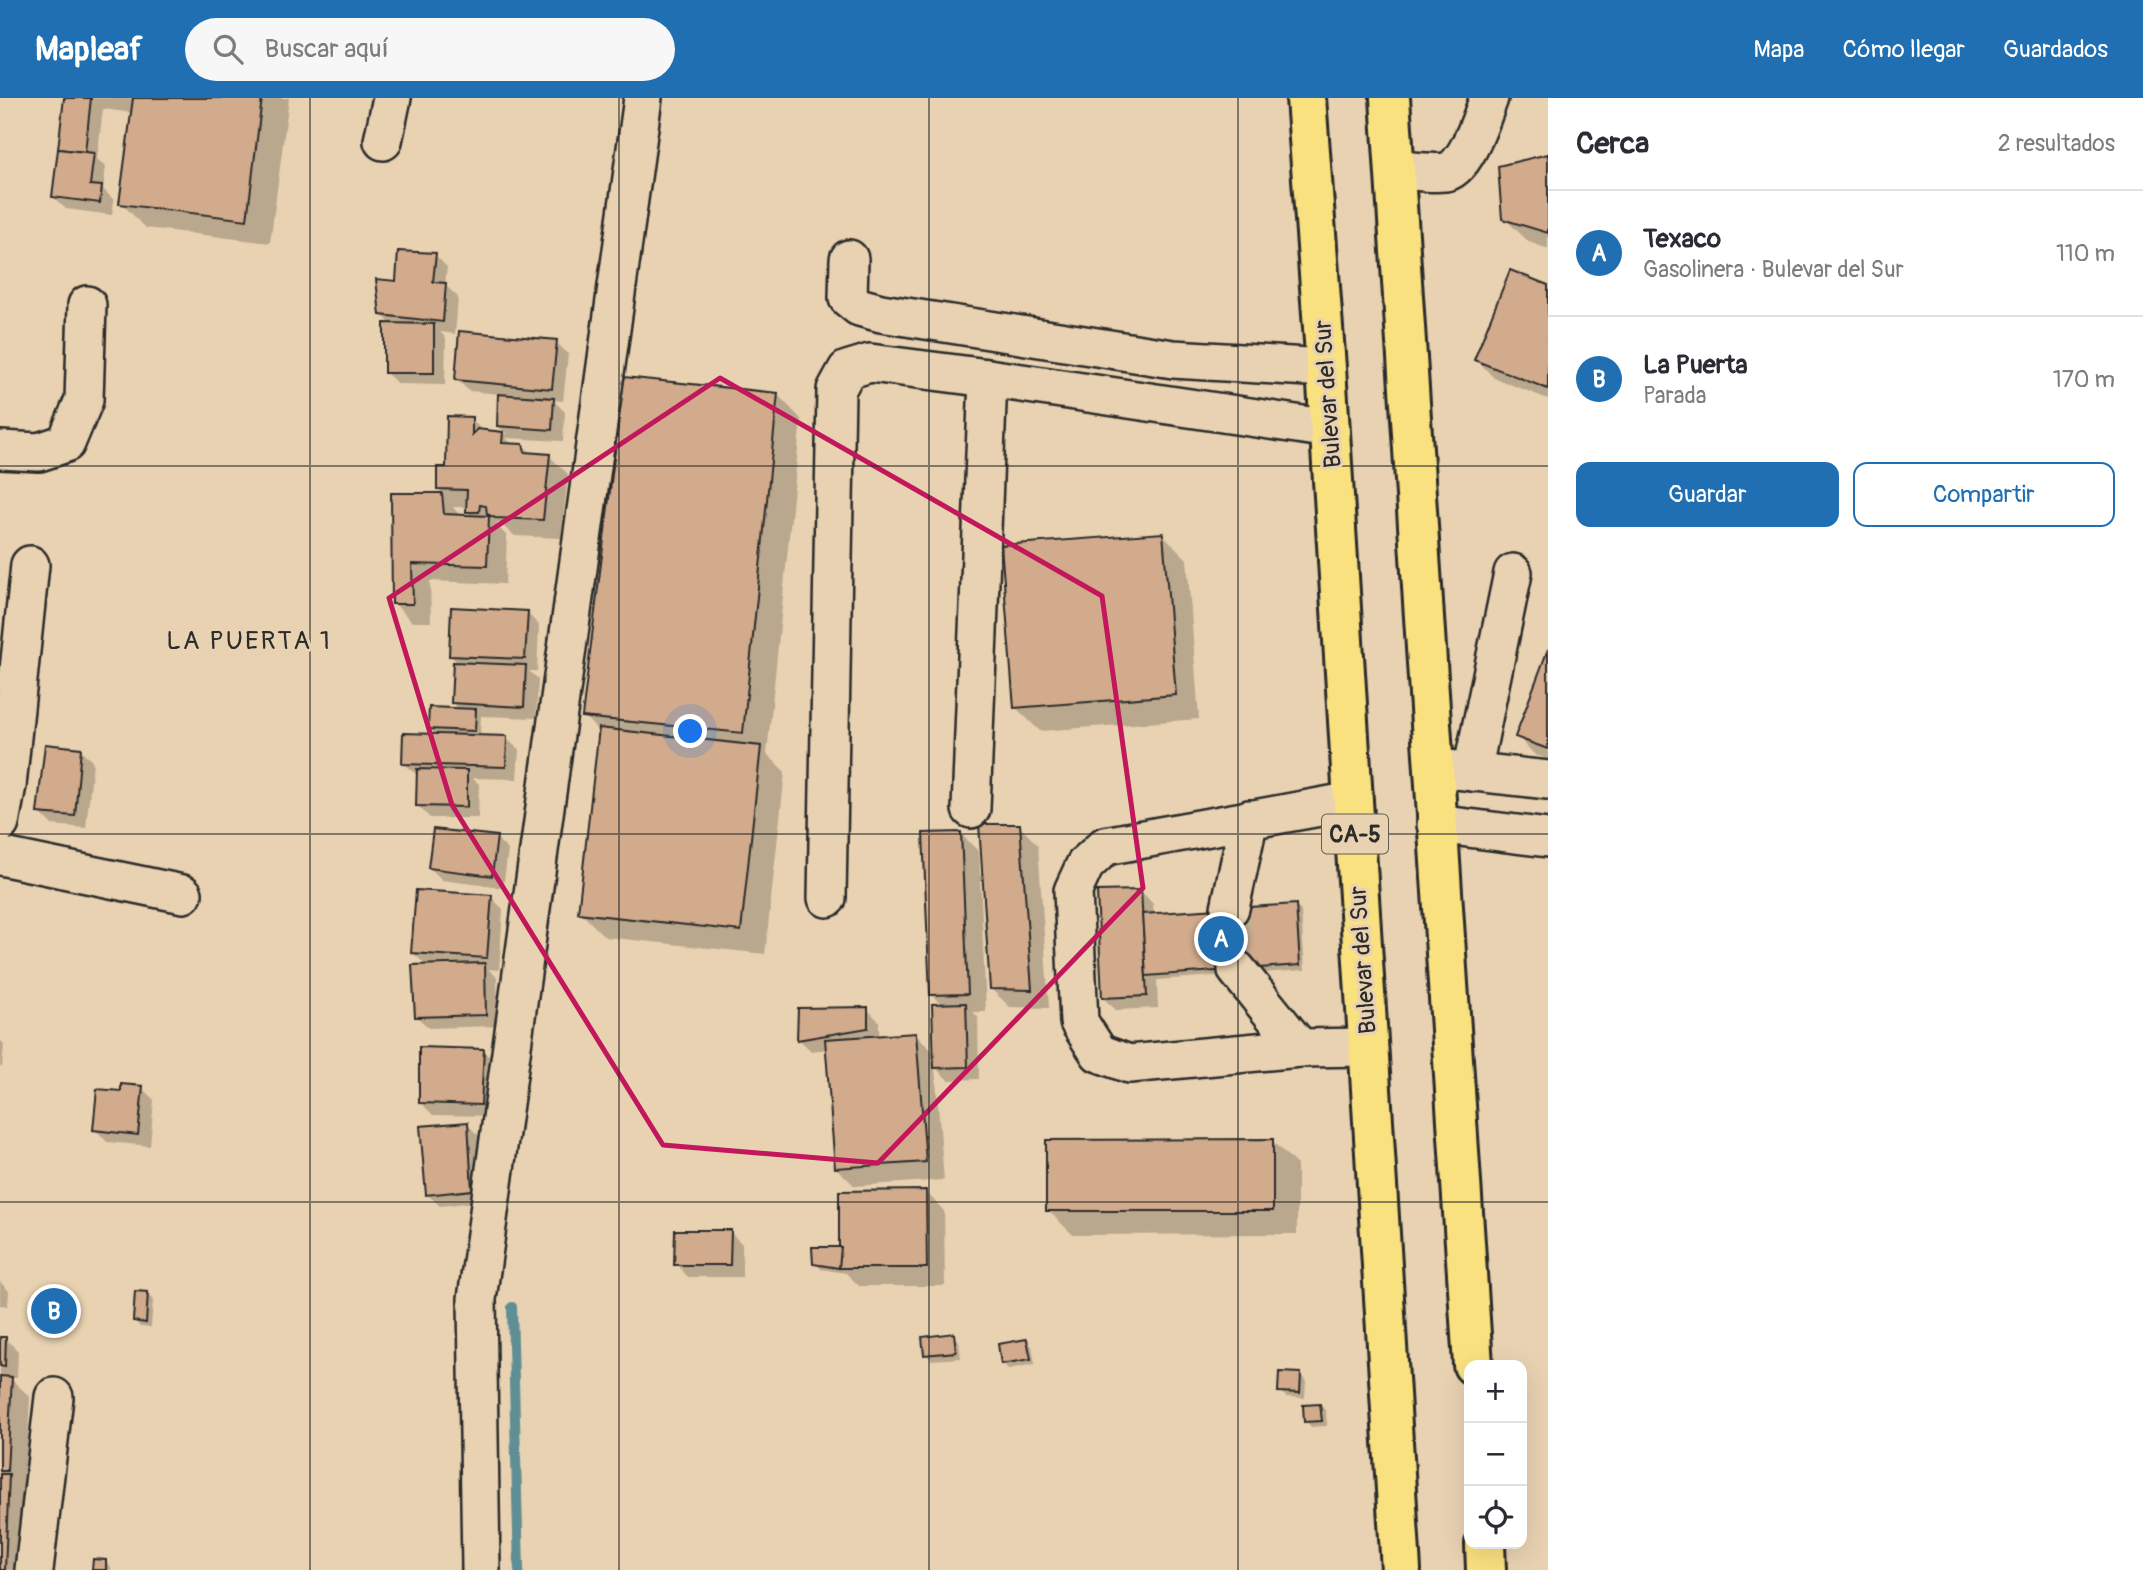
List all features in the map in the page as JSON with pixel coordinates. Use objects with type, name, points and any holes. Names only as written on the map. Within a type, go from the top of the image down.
[{"type":"highway","name":"Bulevar del Sur","points":[[1306,98],[1330,429],[1401,1570]]},
{"type":"highway","points":[[1395,107],[1395,170],[1432,768],[1473,1360]]},
{"type":"highway","points":[[1485,1549],[1486,1570]]},
{"type":"street","points":[[383,141],[392,98]]},
{"type":"street","points":[[481,1570],[477,1299],[643,98]]},
{"type":"street","points":[[1395,170],[1448,172],[1459,164],[1489,98]]},
{"type":"street","points":[[849,259],[848,298],[859,307],[881,313],[1173,359],[1326,368]]},
{"type":"street","points":[[0,450],[38,452],[66,443],[84,400],[87,305]]},
{"type":"street","points":[[827,898],[836,390],[846,370],[870,363],[1330,429]]},
{"type":"street","points":[[971,809],[989,379]]},
{"type":"street","points":[[0,823],[30,565]]},
{"type":"street","points":[[1472,772],[1513,573]]},
{"type":"street","points":[[1432,768],[1548,779]]},
{"type":"street","points":[[1353,801],[1105,846],[1085,865],[1073,891],[1079,1022],[1099,1053],[1129,1064],[1300,1048],[1368,1047]]},
{"type":"street","points":[[1230,908],[1250,819]]},
{"type":"street","points":[[1436,824],[1548,838]]},
{"type":"street","points":[[0,856],[183,894]]},
{"type":"street","points":[[1237,970],[1300,1048]]},
{"type":"street","points":[[34,1570],[54,1398]]},
{"type":"highlighted area","points":[[720,378],[1102,596],[1143,888],[878,1163],[663,1145],[452,805],[389,598]]},
{"type":"building","points":[[64,98],[91,98],[85,152],[58,149]]},
{"type":"building","points":[[133,98],[262,98],[247,220],[119,204]]},
{"type":"building","points":[[58,149],[94,153],[90,185],[102,186],[100,203],[52,197]]},
{"type":"building","points":[[1548,154],[1548,233],[1502,219],[1498,166]]},
{"type":"building","points":[[398,251],[436,253],[433,282],[446,283],[443,322],[380,315],[376,279],[396,281]]},
{"type":"building","points":[[1510,270],[1548,285],[1548,389],[1474,360]]},
{"type":"building","points":[[384,323],[434,324],[434,373],[384,373]]},
{"type":"building","points":[[459,331],[557,340],[552,389],[455,380]]},
{"type":"building","points":[[624,377],[778,393],[743,733],[582,717]]},
{"type":"building","points":[[498,394],[554,398],[552,430],[497,426]]},
{"type":"building","points":[[447,416],[472,417],[472,435],[477,429],[503,432],[502,443],[523,444],[525,452],[550,454],[543,520],[495,518],[487,514],[486,506],[480,505],[479,512],[466,512],[467,490],[437,489],[437,467],[446,467]]},
{"type":"building","points":[[391,493],[442,493],[444,514],[489,516],[487,566],[412,564],[413,604],[392,604]]},
{"type":"building","points":[[1163,533],[1176,695],[1014,708],[1001,545]]},
{"type":"building","points":[[451,607],[528,611],[525,659],[449,656]]},
{"type":"building","points":[[1548,649],[1548,749],[1515,737]]},
{"type":"building","points":[[453,662],[526,665],[524,707],[451,703]]},
{"type":"building","points":[[429,707],[476,709],[475,731],[428,729]]},
{"type":"building","points":[[599,728],[761,746],[741,931],[578,913]]},
{"type":"building","points":[[403,733],[507,736],[506,767],[402,764]]},
{"type":"building","points":[[45,744],[81,748],[75,816],[37,813]]},
{"type":"building","points":[[417,769],[467,770],[467,807],[416,806]]},
{"type":"building","points":[[979,824],[1020,824],[1032,990],[990,989]]},
{"type":"building","points":[[433,829],[497,836],[492,876],[428,868]]},
{"type":"building","points":[[961,832],[968,994],[930,995],[923,833]]},
{"type":"building","points":[[416,890],[492,895],[487,958],[411,953]]},
{"type":"building","points":[[1141,890],[1147,996],[1102,998],[1097,891]]},
{"type":"building","points":[[1296,904],[1300,965],[1146,976],[1142,914]]},
{"type":"building","points":[[485,963],[486,1015],[415,1017],[412,965]]},
{"type":"building","points":[[966,1003],[968,1067],[934,1068],[932,1004]]},
{"type":"building","points":[[868,1007],[868,1028],[797,1040],[798,1008]]},
{"type":"building","points":[[916,1033],[926,1162],[835,1168],[825,1039]]},
{"type":"building","points":[[419,1047],[484,1049],[481,1105],[419,1103]]},
{"type":"building","points":[[121,1084],[143,1086],[138,1135],[93,1130],[97,1089],[121,1091]]},
{"type":"building","points":[[468,1122],[472,1190],[426,1195],[420,1126]]},
{"type":"building","points":[[1273,1139],[1273,1211],[1046,1211],[1046,1140]]},
{"type":"building","points":[[926,1190],[927,1268],[839,1268],[839,1191]]},
{"type":"building","points":[[675,1230],[731,1230],[730,1265],[674,1265]]},
{"type":"building","points":[[812,1247],[841,1247],[839,1268],[813,1264]]},
{"type":"building","points":[[135,1291],[148,1292],[146,1323],[133,1321]]},
{"type":"building","points":[[954,1333],[956,1352],[924,1355],[922,1337]]},
{"type":"building","points":[[0,1337],[6,1337],[5,1367],[0,1366]]},
{"type":"building","points":[[1027,1339],[1031,1359],[1001,1364],[998,1344]]},
{"type":"building","points":[[1279,1372],[1301,1373],[1300,1393],[1278,1392]]},
{"type":"building","points":[[0,1376],[12,1377],[7,1471],[0,1471]]},
{"type":"building","points":[[1320,1404],[1322,1421],[1304,1422],[1303,1405]]},
{"type":"building","points":[[0,1474],[9,1474],[5,1570],[0,1570]]},
{"type":"building","points":[[93,1559],[106,1560],[106,1570],[92,1570]]},
{"type":"waterway","points":[[512,1307],[519,1570]]},
{"type":"tunnel","points":[[1230,908],[1237,970]]},
{"type":"place","name":"Texaco","points":[[1221,939]]},
{"type":"place","name":"La Puerta","points":[[54,1311]]},
{"type":"district","name":"LA PUERTA 1","points":[[249,641]]}]
